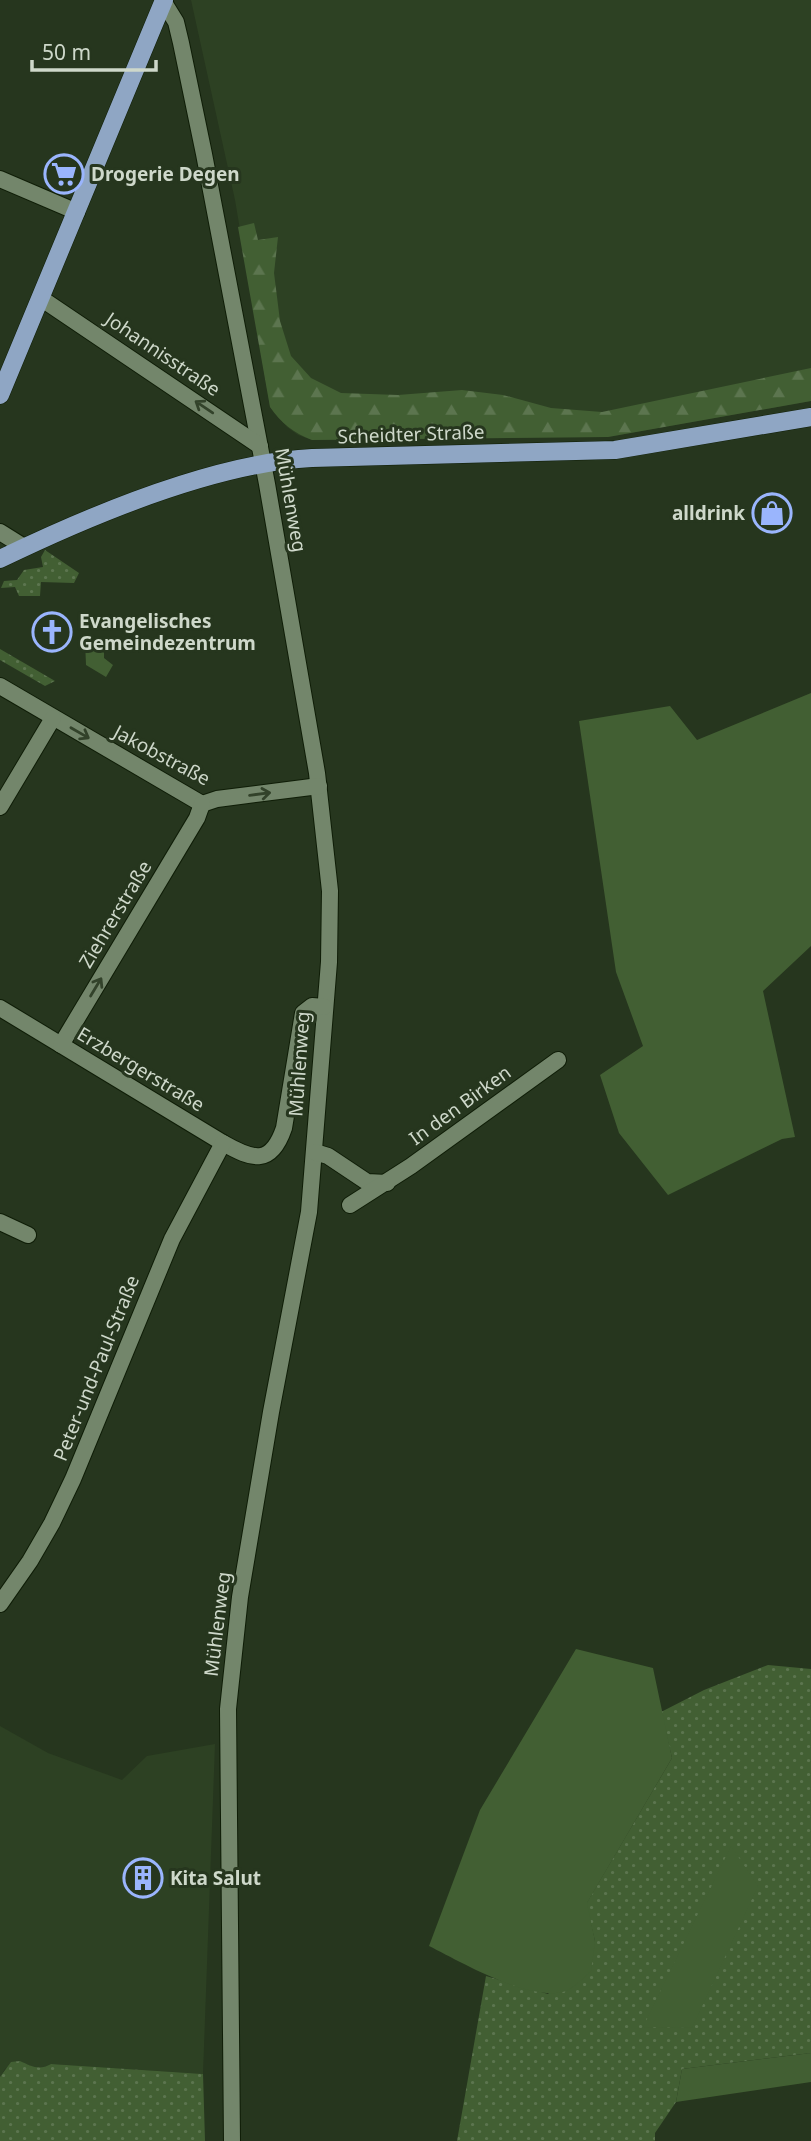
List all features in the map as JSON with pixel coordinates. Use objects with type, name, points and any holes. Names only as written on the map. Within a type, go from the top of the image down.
[{"type":"main road","points":[[0,395],[78,212],[163,1]]},
{"type":"main road","name":"Scheidter Straße","points":[[0,559],[137,500],[206,478],[263,464],[299,458],[615,450],[811,417]]},
{"type":"street","name":"Mühlenweg","points":[[163,1],[176,22],[181,43],[260,446],[318,786],[330,891],[329,962],[309,1212],[271,1412],[240,1597],[228,1709],[232,2141]]},
{"type":"street","points":[[0,179],[78,212]]},
{"type":"street","name":"Johannisstraße","points":[[42,299],[260,446]]},
{"type":"street","points":[[0,532],[23,547]]},
{"type":"street","name":"Jakobstraße","points":[[0,686],[202,804],[217,799],[318,786]]},
{"type":"street","points":[[0,807],[53,718]]},
{"type":"street","name":"Ziehrerstraße","points":[[61,1045],[197,818],[202,804]]},
{"type":"street","name":"Erzbergerstraße","points":[[0,1008],[223,1143],[250,1156],[263,1157],[272,1153],[282,1136],[303,1013],[312,1006],[324,1007]]},
{"type":"street","name":"In den Birken","points":[[350,1205],[387,1183],[558,1060]]},
{"type":"street","name":"Peter-und-Paul-Straße","points":[[0,1604],[52,1523],[73,1479],[172,1239],[223,1143]]},
{"type":"street","points":[[315,1152],[328,1156],[367,1182],[387,1183]]},
{"type":"street","points":[[0,1222],[28,1235]]},
{"type":"shaded area","points":[[191,0],[811,0],[811,401],[608,437],[312,440],[298,435],[287,427],[270,407],[235,200]]},
{"type":"shaded area","points":[[0,1726],[48,1753],[122,1780],[147,1756],[215,1744],[203,2074],[51,2064],[35,2068],[19,2061],[5,2069],[0,2077]]},
{"type":"green space","points":[[254,223],[258,240],[278,237],[274,273],[280,321],[291,356],[311,378],[341,393],[398,395],[462,390],[503,395],[551,408],[602,412],[811,368],[811,401],[608,437],[312,440],[288,427],[270,407],[238,227]]},
{"type":"green space","points":[[45,550],[79,573],[74,583],[41,582],[40,596],[19,596],[15,587],[1,588],[4,581],[17,580],[24,570],[43,567],[41,557]]},
{"type":"green space","points":[[85,641],[90,641],[91,650],[104,651],[104,658],[113,665],[106,677],[86,665]]},
{"type":"green space","points":[[0,649],[55,681],[45,686],[0,660]]},
{"type":"green space","points":[[811,693],[811,946],[763,991],[795,1137],[782,1139],[668,1195],[619,1133],[600,1075],[643,1046],[616,972],[579,721],[670,706],[697,740]]},
{"type":"green space","points":[[576,1649],[653,1668],[672,1758],[587,1903],[595,1941],[591,1971],[566,1991],[551,1993],[534,1991],[496,1979],[429,1946],[480,1810]]},
{"type":"green space","points":[[768,1665],[811,1669],[811,2053],[682,2069],[676,2102],[655,2133],[655,2141],[457,2141],[486,1976],[548,1994],[595,1941],[586,1904],[672,1758],[661,1712],[704,1690]]},
{"type":"green space","points":[[731,1846],[758,1886],[692,2028],[643,2027]]},
{"type":"green space","points":[[811,2053],[811,2082],[676,2102],[682,2069]]},
{"type":"green space","points":[[20,2061],[39,2067],[51,2064],[203,2074],[205,2141],[0,2141],[0,2077],[11,2062]]},
{"type":"place","name":"Drogerie Degen","points":[[64,174]]},
{"type":"place","name":"alldrink","points":[[772,513]]},
{"type":"place","name":"Evangelisches Gemeindezentrum","points":[[52,632]]},
{"type":"place","name":"Kita Salut","points":[[143,1878]]}]
